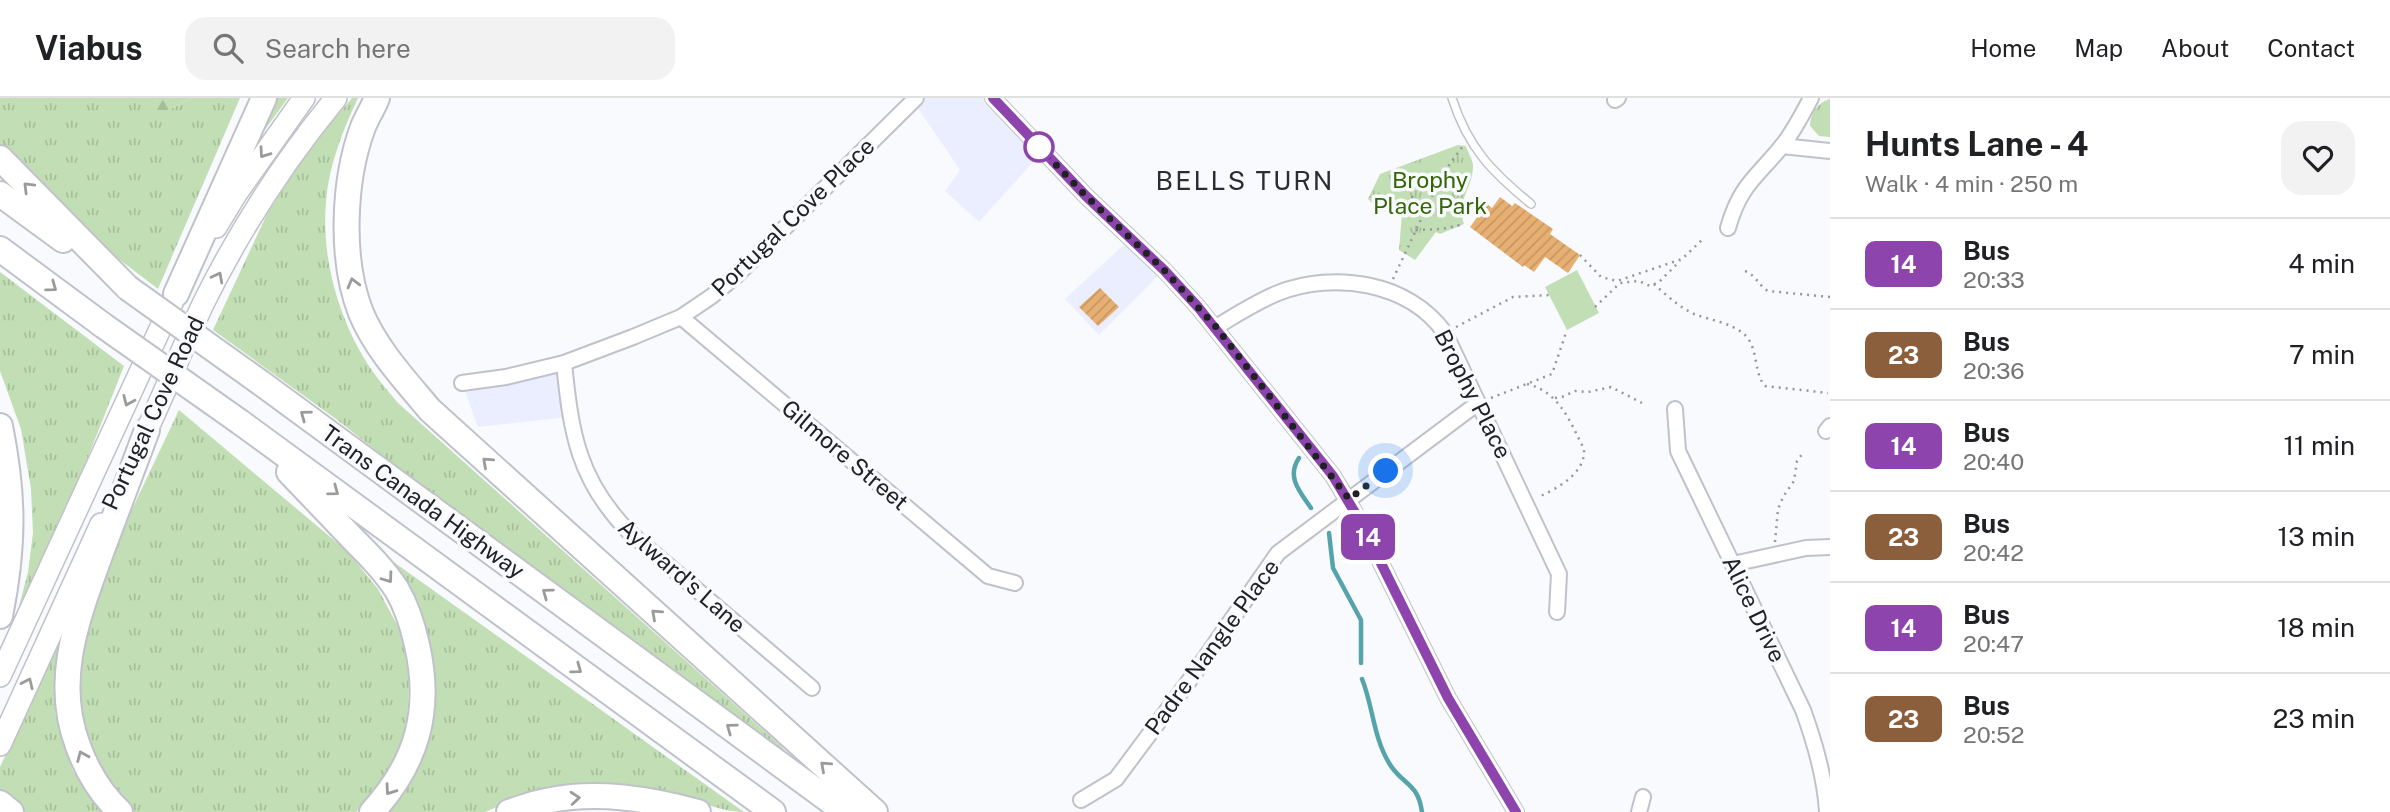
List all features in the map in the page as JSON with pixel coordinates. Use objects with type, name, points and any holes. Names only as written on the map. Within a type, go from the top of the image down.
[{"type":"highway","points":[[176,294],[264,98]]},
{"type":"highway","points":[[377,98],[363,128],[352,173],[347,220],[350,271],[362,314],[388,359],[430,410],[875,812]]},
{"type":"highway","points":[[0,158],[128,288]]},
{"type":"highway","name":"Trans Canada Highway","points":[[0,194],[845,812]]},
{"type":"highway","name":"Trans Canada Highway","points":[[0,249],[773,812]]},
{"type":"highway","points":[[240,422],[381,568],[398,591],[412,626],[423,671],[423,710],[413,752],[390,793],[372,812]]},
{"type":"highway","points":[[0,426],[10,489],[12,524],[0,616]]},
{"type":"highway","points":[[120,812],[106,799],[93,779],[75,737],[68,713],[67,663],[82,606],[147,430]]},
{"type":"highway","points":[[509,812],[546,801],[598,796],[653,800],[698,812]]},
{"type":"highway","points":[[0,803],[11,812]]},
{"type":"main road","name":"Portugal Cove Road","points":[[0,676],[176,294],[236,194],[304,98]]},
{"type":"main road","name":"Portugal Cove Road","points":[[0,745],[204,303],[243,229],[286,163],[336,98]]},
{"type":"street","name":"Portugal Cove Place","points":[[462,383],[506,377],[564,363],[681,317],[737,275],[916,98]]},
{"type":"street","points":[[993,98],[1086,196],[1164,270],[1216,327],[1325,466],[1349,499],[1448,698],[1516,812]]},
{"type":"street","points":[[1728,228],[1734,207],[1747,184],[1782,146],[1796,127],[1811,98]]},
{"type":"street","points":[[1782,146],[1830,151]]},
{"type":"street","name":"Brophy Place","points":[[1216,327],[1263,300],[1314,284],[1348,282],[1377,288],[1398,294],[1423,309],[1445,333],[1484,400],[1559,574],[1556,612]]},
{"type":"street","name":"Gilmore Street","points":[[681,317],[988,576],[1015,583]]},
{"type":"street","name":"Aylward's Lane","points":[[564,363],[569,417],[581,461],[595,491],[610,512],[629,532],[812,688]]},
{"type":"street","name":"Padre Nangle Place","points":[[1081,800],[1116,779],[1189,681],[1278,553],[1484,400]]},
{"type":"street","name":"Alice Drive","points":[[1675,409],[1678,451],[1810,731],[1826,790],[1828,812]]},
{"type":"street","points":[[1733,564],[1806,548],[1830,547]]},
{"type":"street","points":[[1639,812],[1643,797]]},
{"type":"lane","points":[[1452,98],[1468,138],[1498,177],[1531,204]]},
{"type":"path","points":[[1393,279],[1441,175],[1468,138]]},
{"type":"path","points":[[1409,184],[1407,186],[1422,217]]},
{"type":"path","points":[[1416,230],[1442,229],[1464,223]]},
{"type":"path","points":[[1595,307],[1620,283],[1639,281],[1650,286],[1659,282],[1702,240]]},
{"type":"path","points":[[1580,255],[1601,277],[1617,281],[1682,259]]},
{"type":"path","points":[[1745,271],[1753,274],[1768,291],[1830,297]]},
{"type":"path","points":[[1654,284],[1692,313],[1737,329],[1747,337],[1755,352],[1761,382],[1765,386],[1828,393]]},
{"type":"path","points":[[1456,327],[1513,297],[1549,295]]},
{"type":"path","points":[[1484,400],[1552,374],[1567,330]]},
{"type":"path","points":[[1527,384],[1536,386],[1559,400],[1585,454],[1573,475],[1559,488],[1538,497]]},
{"type":"path","points":[[1555,398],[1575,391],[1588,392],[1611,387],[1642,404]]},
{"type":"path","points":[[1775,542],[1778,509],[1794,481],[1797,461],[1803,453]]},
{"type":"shaded area","points":[[916,98],[993,98],[1043,151],[979,222],[945,191],[960,170],[913,101]]},
{"type":"shaded area","points":[[1130,239],[1164,270],[1099,335],[1065,299]]},
{"type":"shaded area","points":[[564,363],[569,417],[478,427],[462,383]]},
{"type":"green space","points":[[0,98],[157,98],[155,110],[168,110],[192,98],[240,98],[158,289],[107,250],[0,148]]},
{"type":"green space","points":[[157,98],[192,98],[168,110],[154,110]]},
{"type":"green space","points":[[273,98],[288,98],[239,165]]},
{"type":"green space","points":[[352,98],[358,98],[337,148],[330,174],[326,201],[326,245],[341,310],[371,369],[398,403],[780,745],[804,774],[447,506],[336,419],[213,330],[268,212],[312,145]]},
{"type":"green space","points":[[1830,99],[1830,137],[1819,136],[1810,126],[1811,117],[1818,105]]},
{"type":"green space","name":"Brophy Place Park","points":[[1458,145],[1466,146],[1473,165],[1462,208],[1464,224],[1440,234],[1436,232],[1415,260],[1399,250],[1402,213],[1380,211],[1368,199],[1380,174]]},
{"type":"green space","points":[[1577,270],[1599,313],[1567,330],[1545,287]]},
{"type":"green space","points":[[0,272],[124,366],[69,505],[11,637],[28,572],[33,533],[31,489],[21,429],[0,371]]},
{"type":"green space","points":[[179,410],[347,551],[378,589],[402,634],[409,678],[407,728],[391,766],[369,800],[356,812],[129,812],[79,737],[78,650],[102,573]]},
{"type":"green space","points":[[374,548],[744,812],[724,810],[685,798],[645,796],[504,804],[485,812],[385,812],[428,672]]},
{"type":"green space","points":[[61,646],[57,662],[55,713],[73,771],[101,812],[24,812],[0,793],[0,767],[55,650]]},
{"type":"building","points":[[1500,197],[1512,206],[1515,203],[1553,229],[1550,234],[1580,255],[1568,273],[1545,257],[1534,272],[1524,265],[1523,267],[1470,227],[1487,204],[1492,208]]},
{"type":"building","points":[[1100,288],[1119,307],[1098,326],[1079,307]]},
{"type":"waterway","points":[[1299,458],[1295,465],[1294,478],[1311,508]]},
{"type":"waterway","points":[[1329,533],[1333,568],[1361,620],[1361,663]]},
{"type":"waterway","points":[[1362,679],[1384,753],[1394,770],[1417,795],[1422,812]]},
{"type":"bus line","name":"14","points":[[993,98],[1086,196],[1164,270],[1216,327],[1333,476],[1349,499],[1448,698],[1516,812]]},
{"type":"district","name":"BELLS TURN","points":[[1245,181]]},
{"type":"route","points":[[1039,147],[1164,270],[1216,327],[1349,499],[1386,471]]}]
